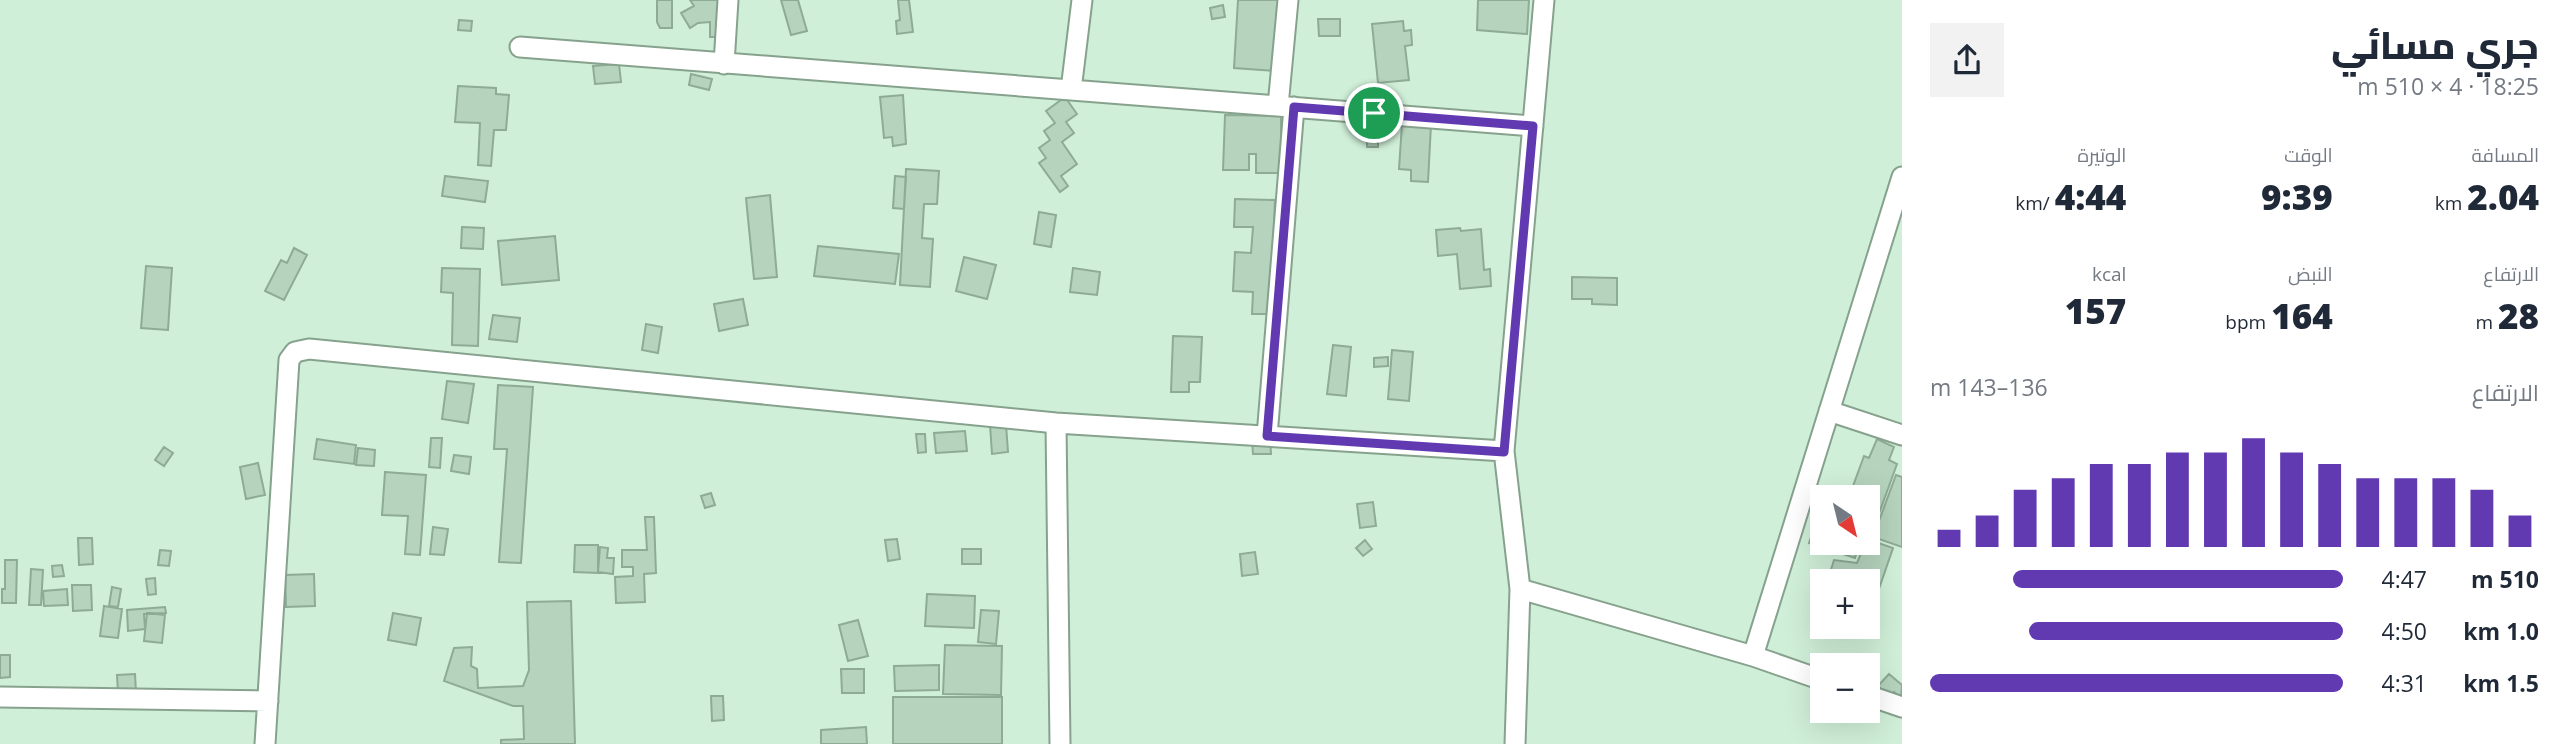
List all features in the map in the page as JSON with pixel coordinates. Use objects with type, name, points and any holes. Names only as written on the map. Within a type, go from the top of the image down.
[{"type":"street","points":[[724,64],[728,0]]},
{"type":"street","points":[[1071,90],[1082,0]]},
{"type":"street","points":[[1267,436],[1286,107],[1288,0]]},
{"type":"street","points":[[1515,744],[1520,589],[1504,452],[1544,0]]},
{"type":"street","points":[[520,47],[1533,126]]},
{"type":"street","points":[[1753,656],[1902,177]]},
{"type":"street","points":[[265,744],[289,360],[295,352],[309,349],[1056,423],[1504,452]]},
{"type":"street","points":[[1829,411],[1902,435]]},
{"type":"street","points":[[1056,423],[1060,744]]},
{"type":"street","points":[[1520,589],[1753,656],[1810,676]]},
{"type":"street","points":[[0,697],[268,701]]},
{"type":"street","points":[[1880,699],[1902,707]]},
{"type":"building","points":[[657,0],[672,0],[672,28],[660,28],[657,22]]},
{"type":"building","points":[[690,0],[724,0],[724,37],[710,37],[710,22],[698,23],[690,28],[681,13],[694,6]]},
{"type":"building","points":[[781,0],[798,0],[807,31],[791,35]]},
{"type":"building","points":[[898,0],[909,0],[913,32],[897,34],[896,21],[900,20]]},
{"type":"building","points":[[1238,0],[1279,0],[1274,71],[1234,68]]},
{"type":"building","points":[[1478,0],[1529,0],[1527,34],[1477,30]]},
{"type":"building","points":[[1223,5],[1225,17],[1212,19],[1210,8]]},
{"type":"building","points":[[1318,19],[1340,19],[1340,36],[1319,36]]},
{"type":"building","points":[[459,20],[472,21],[471,31],[458,30]]},
{"type":"building","points":[[1403,21],[1404,31],[1411,30],[1412,45],[1405,46],[1409,80],[1378,83],[1372,24]]},
{"type":"building","points":[[619,64],[621,82],[595,84],[593,66]]},
{"type":"building","points":[[691,74],[712,79],[709,90],[689,85]]},
{"type":"building","points":[[458,86],[496,88],[496,94],[509,95],[506,130],[494,130],[491,166],[478,165],[480,123],[455,122]]},
{"type":"building","points":[[903,95],[906,144],[893,146],[892,137],[884,138],[880,97]]},
{"type":"building","points":[[1065,97],[1077,114],[1066,122],[1074,133],[1062,142],[1077,164],[1061,176],[1068,186],[1060,192],[1039,163],[1046,158],[1039,148],[1050,140],[1044,131],[1055,123],[1046,111]]},
{"type":"building","points":[[1225,115],[1281,116],[1281,173],[1256,173],[1256,154],[1249,154],[1249,170],[1223,170]]},
{"type":"building","points":[[1367,124],[1378,124],[1378,147],[1367,147]]},
{"type":"building","points":[[1402,124],[1431,125],[1428,182],[1411,181],[1411,170],[1399,169]]},
{"type":"building","points":[[906,169],[939,171],[937,204],[924,204],[922,238],[933,239],[930,287],[900,285]]},
{"type":"building","points":[[445,176],[488,181],[485,202],[442,196]]},
{"type":"building","points":[[895,176],[906,177],[904,209],[893,208]]},
{"type":"building","points":[[770,195],[777,277],[754,279],[746,198]]},
{"type":"building","points":[[1235,199],[1275,200],[1270,314],[1252,314],[1253,292],[1233,291],[1235,252],[1251,253],[1253,227],[1234,227]]},
{"type":"building","points":[[1039,212],[1056,215],[1051,247],[1034,244]]},
{"type":"building","points":[[462,227],[484,228],[483,249],[461,248]]},
{"type":"building","points":[[1460,228],[1461,231],[1481,229],[1484,270],[1490,269],[1491,286],[1460,289],[1457,254],[1438,256],[1436,230]]},
{"type":"building","points":[[555,236],[559,280],[502,285],[498,241]]},
{"type":"building","points":[[818,246],[899,254],[895,284],[814,276]]},
{"type":"building","points":[[294,248],[307,255],[284,300],[265,291],[281,260],[287,263]]},
{"type":"building","points":[[964,257],[996,265],[987,299],[956,291]]},
{"type":"building","points":[[146,266],[172,268],[168,330],[141,328]]},
{"type":"building","points":[[442,268],[480,269],[478,346],[452,345],[453,293],[441,292]]},
{"type":"building","points":[[1073,268],[1100,272],[1097,295],[1070,292]]},
{"type":"building","points":[[1572,277],[1617,278],[1617,305],[1592,304],[1592,299],[1572,299]]},
{"type":"building","points":[[743,299],[748,325],[719,331],[714,304]]},
{"type":"building","points":[[493,315],[520,318],[517,342],[489,339]]},
{"type":"building","points":[[646,324],[662,327],[658,353],[642,350]]},
{"type":"building","points":[[1173,336],[1202,337],[1200,382],[1189,382],[1189,392],[1171,392]]},
{"type":"building","points":[[1333,345],[1351,347],[1346,396],[1327,394]]},
{"type":"building","points":[[1392,350],[1413,352],[1409,401],[1388,399]]},
{"type":"building","points":[[1388,357],[1388,366],[1374,367],[1374,358]]},
{"type":"building","points":[[447,381],[474,384],[468,423],[442,419]]},
{"type":"building","points":[[498,385],[533,387],[521,563],[499,562],[507,449],[494,449]]},
{"type":"building","points":[[1006,424],[1008,452],[992,454],[990,425]]},
{"type":"building","points":[[965,431],[967,451],[936,453],[934,433]]},
{"type":"building","points":[[916,434],[925,434],[926,452],[918,453]]},
{"type":"building","points":[[431,438],[442,438],[440,468],[429,467]]},
{"type":"building","points":[[1270,438],[1271,454],[1253,454],[1252,439]]},
{"type":"building","points":[[317,439],[356,445],[354,464],[314,459]]},
{"type":"building","points":[[1877,439],[1894,447],[1889,460],[1897,464],[1880,511],[1880,485],[1853,485],[1864,456],[1869,458]]},
{"type":"building","points":[[164,447],[173,453],[164,466],[155,460]]},
{"type":"building","points":[[358,448],[375,450],[374,466],[356,465]]},
{"type":"building","points":[[454,455],[471,457],[469,474],[451,471]]},
{"type":"building","points":[[258,463],[265,495],[246,499],[240,467]]},
{"type":"building","points":[[385,472],[426,475],[420,555],[405,554],[408,516],[382,515]]},
{"type":"building","points":[[1896,475],[1902,477],[1902,547],[1880,539],[1880,518]]},
{"type":"building","points":[[711,493],[715,505],[705,508],[701,496]]},
{"type":"building","points":[[1373,502],[1376,526],[1360,528],[1357,504]]},
{"type":"building","points":[[645,517],[654,517],[656,573],[644,574],[645,602],[616,603],[615,577],[633,576],[633,567],[622,567],[622,550],[647,550]]},
{"type":"building","points":[[433,527],[448,529],[444,555],[430,554]]},
{"type":"building","points":[[78,538],[92,538],[93,564],[79,565]]},
{"type":"building","points":[[897,539],[900,559],[888,561],[885,540]]},
{"type":"building","points":[[1365,540],[1372,549],[1363,556],[1356,548]]},
{"type":"building","points":[[1880,544],[1893,548],[1880,586],[1880,569],[1831,569],[1834,560],[1857,563],[1860,555],[1880,555]]},
{"type":"building","points":[[575,545],[598,545],[598,573],[574,572]]},
{"type":"building","points":[[600,547],[608,548],[607,558],[614,558],[613,574],[598,572]]},
{"type":"building","points":[[962,549],[981,549],[981,564],[962,564]]},
{"type":"building","points":[[160,550],[171,551],[169,566],[158,565]]},
{"type":"building","points":[[1255,552],[1258,574],[1242,576],[1240,554]]},
{"type":"building","points":[[5,560],[17,560],[16,603],[2,603]]},
{"type":"building","points":[[62,565],[64,576],[53,577],[52,566]]},
{"type":"building","points":[[31,569],[43,570],[41,605],[29,605]]},
{"type":"building","points":[[314,574],[315,606],[286,607],[285,575]]},
{"type":"building","points":[[155,578],[156,594],[148,595],[146,579]]},
{"type":"building","points":[[72,585],[91,585],[92,610],[73,611]]},
{"type":"building","points":[[112,587],[121,589],[118,607],[109,606]]},
{"type":"building","points":[[67,589],[68,605],[44,606],[43,591]]},
{"type":"building","points":[[927,594],[975,596],[974,628],[925,626]]},
{"type":"building","points":[[927,594],[975,596],[974,628],[925,626]]},
{"type":"building","points":[[571,601],[575,744],[501,744],[501,740],[524,739],[523,706],[513,706],[444,681],[454,648],[472,647],[471,666],[477,669],[478,688],[523,686],[529,670],[527,602]]},
{"type":"building","points":[[104,606],[122,609],[118,638],[100,636]]},
{"type":"building","points":[[165,607],[166,613],[144,614],[145,629],[128,631],[127,610]]},
{"type":"building","points":[[981,610],[999,611],[996,644],[978,642]]},
{"type":"building","points":[[147,613],[165,615],[162,643],[144,641]]},
{"type":"building","points":[[393,613],[421,618],[416,645],[388,640]]},
{"type":"building","points":[[858,620],[868,656],[848,661],[839,625]]},
{"type":"building","points":[[945,645],[1002,646],[1001,695],[943,694]]},
{"type":"building","points":[[945,645],[1002,646],[1001,695],[943,694]]},
{"type":"building","points":[[0,655],[10,655],[10,677],[0,678]]},
{"type":"building","points":[[939,665],[939,690],[895,691],[894,666]]},
{"type":"building","points":[[841,669],[864,669],[864,693],[842,693]]},
{"type":"building","points":[[135,674],[136,692],[118,693],[117,675]]},
{"type":"building","points":[[1889,674],[1902,685],[1901,698],[1894,692],[1890,697],[1880,688],[1880,684]]},
{"type":"building","points":[[711,696],[723,696],[724,720],[712,721]]},
{"type":"building","points":[[893,697],[1002,697],[1002,744],[893,744]]},
{"type":"building","points":[[893,697],[1002,697],[1002,744],[893,744]]},
{"type":"building","points":[[866,727],[867,744],[821,744],[821,730]]},
{"type":"route","points":[[1294,107],[1374,113],[1533,126],[1504,452],[1267,436],[1294,107]]}]
